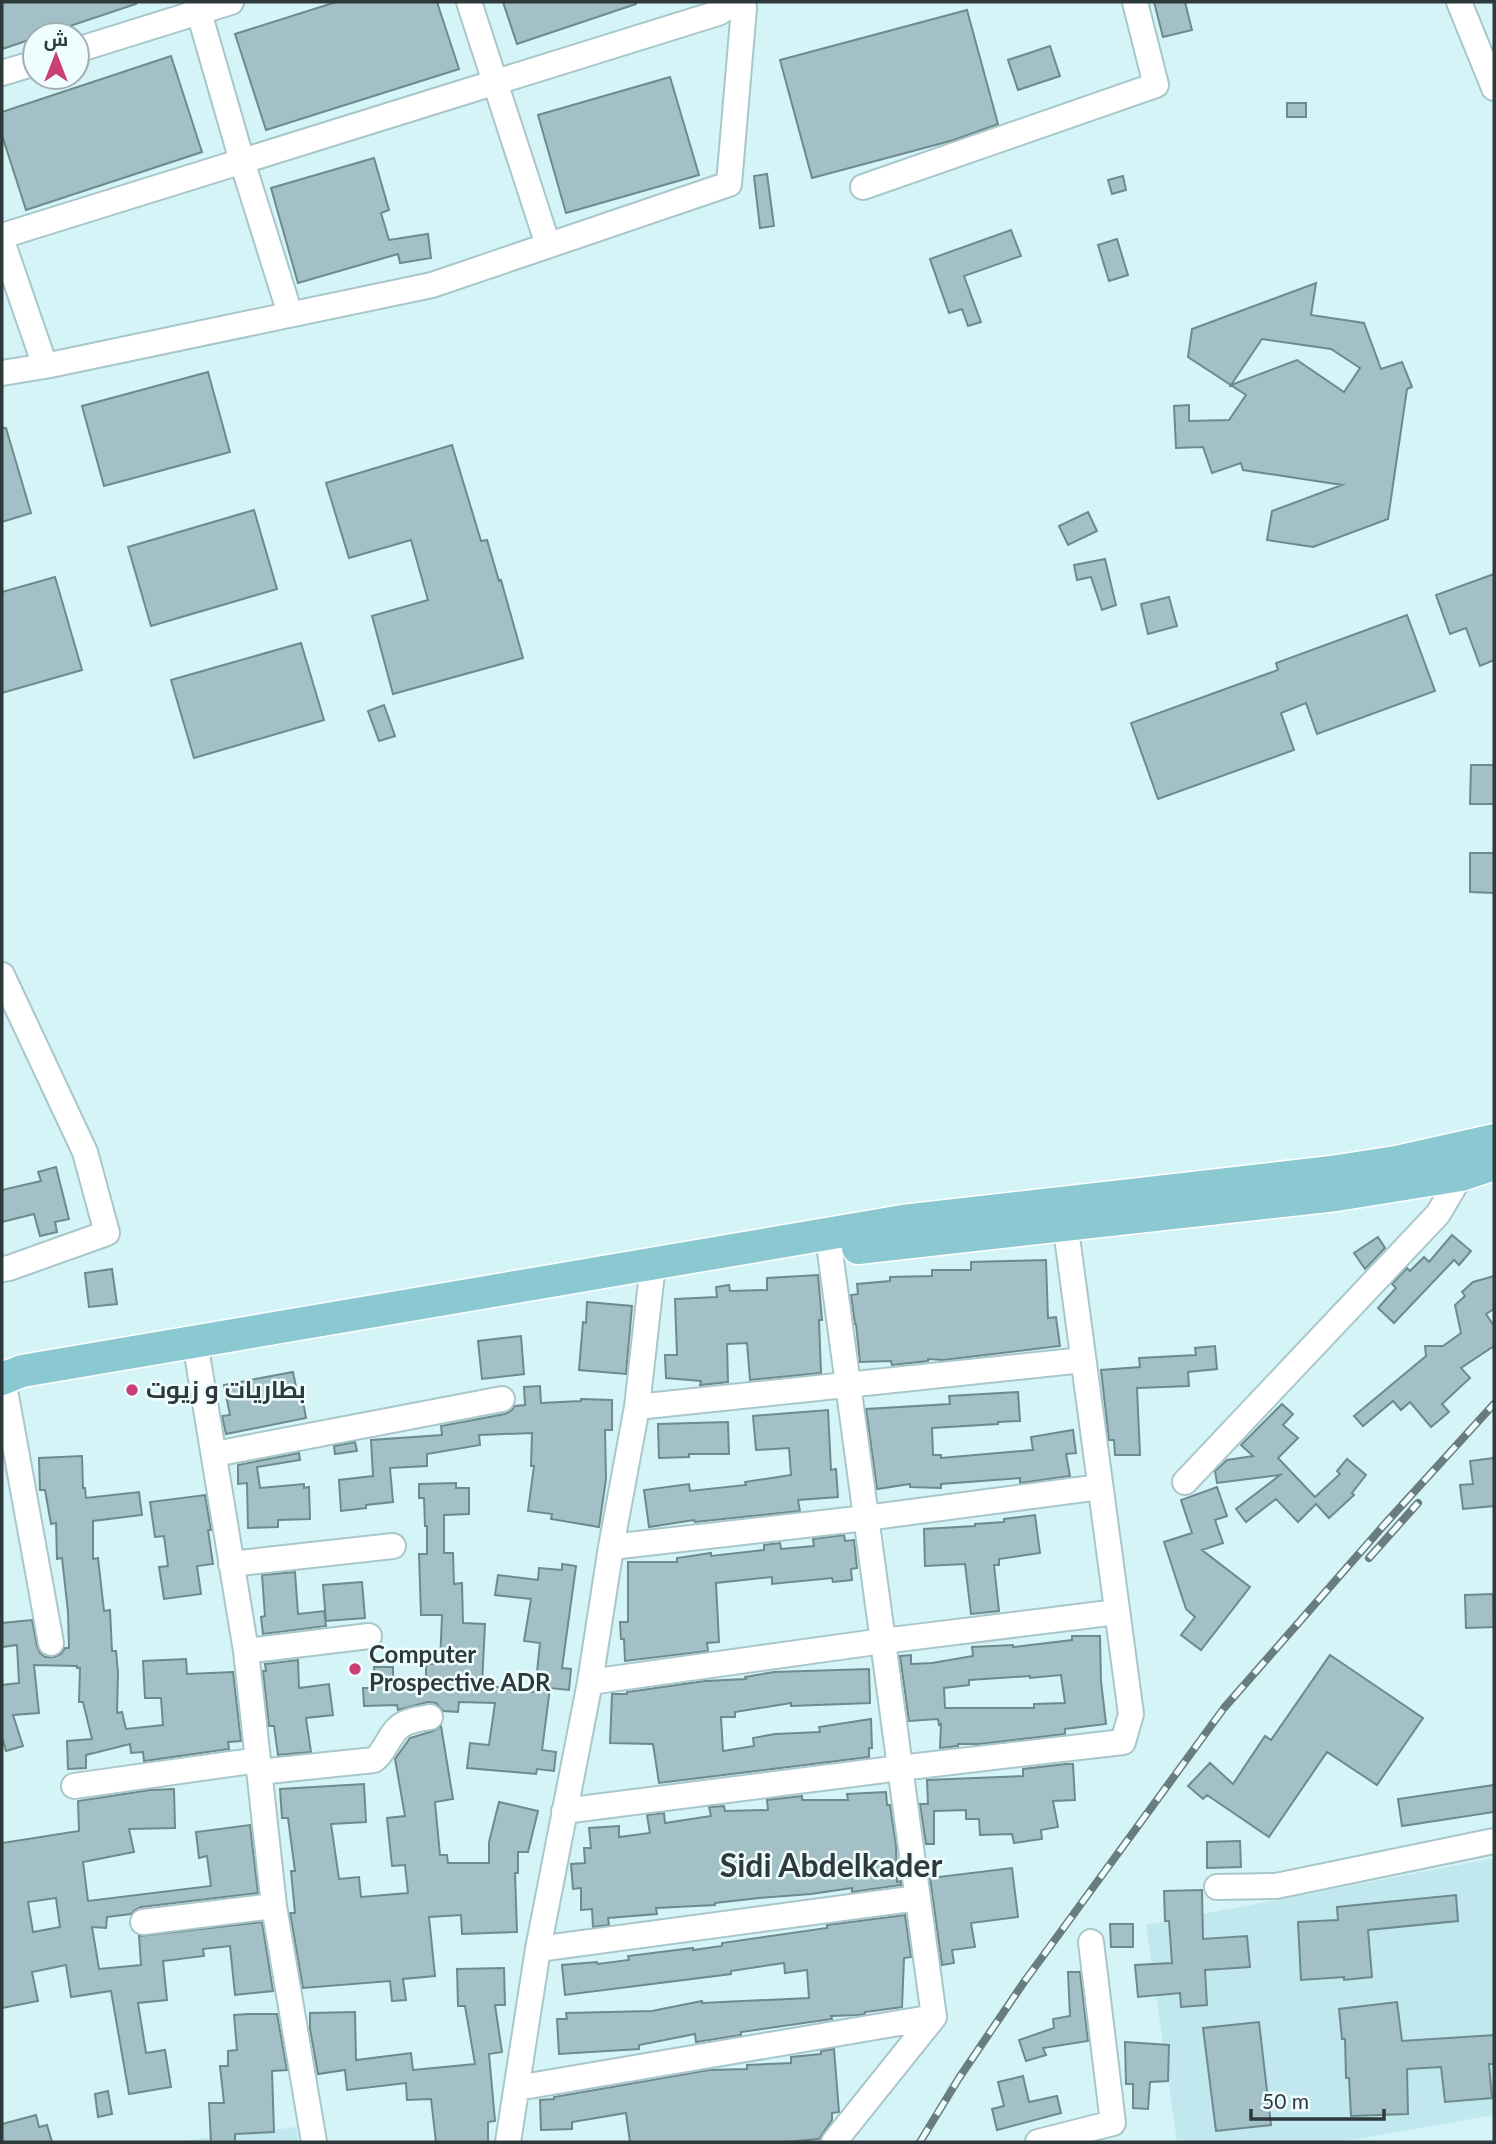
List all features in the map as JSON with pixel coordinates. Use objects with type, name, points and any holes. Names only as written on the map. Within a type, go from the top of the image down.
[{"type":"main road","points":[[652,1273],[830,1252],[1332,1172],[1494,1140]]},
{"type":"main road","points":[[3,1391],[22,1371],[197,1352],[652,1273],[903,1221],[1064,1214],[1336,1195],[1461,1175],[1494,1164]]},
{"type":"street","points":[[91,45],[198,7],[231,2]]},
{"type":"street","points":[[469,2],[548,245]]},
{"type":"street","points":[[2,373],[45,366],[432,285],[729,184],[744,8],[739,2],[718,13],[242,161],[2,239],[45,366]]},
{"type":"street","points":[[863,187],[1156,85],[1135,2]]},
{"type":"street","points":[[1459,2],[1494,88]]},
{"type":"street","points":[[198,7],[290,314]]},
{"type":"street","points":[[2,73],[21,67]]},
{"type":"street","points":[[2,975],[85,1152],[107,1233],[2,1269]]},
{"type":"street","points":[[1185,1482],[1438,1214],[1461,1175]]},
{"type":"street","points":[[564,1811],[1123,1742],[1131,1714],[1064,1214]]},
{"type":"street","points":[[830,1252],[934,2017],[834,2142]]},
{"type":"street","points":[[508,2142],[538,1949],[590,1682],[637,1407],[652,1273]]},
{"type":"street","points":[[197,1352],[246,1651],[274,1906],[314,2142]]},
{"type":"street","points":[[637,1407],[1083,1360]]},
{"type":"street","points":[[3,1391],[51,1643]]},
{"type":"street","points":[[215,1454],[502,1399]]},
{"type":"street","points":[[611,1547],[866,1518],[1100,1487]]},
{"type":"street","points":[[231,1564],[393,1546]]},
{"type":"street","points":[[590,1682],[1117,1612]]},
{"type":"street","points":[[246,1651],[369,1636]]},
{"type":"street","points":[[74,1786],[258,1766],[374,1760],[397,1728],[405,1723],[430,1717]]},
{"type":"street","points":[[1217,1887],[1276,1886],[1494,1841]]},
{"type":"street","points":[[538,1949],[918,1898]]},
{"type":"street","points":[[143,1922],[274,1906]]},
{"type":"street","points":[[1038,2142],[1113,2123],[1091,1942]]},
{"type":"street","points":[[517,2088],[934,2017]]},
{"type":"shaded area","points":[[1494,1858],[1494,2115],[1340,2142],[1177,2142],[1146,1925]]},
{"type":"shaded area","points":[[296,2127],[298,2142],[174,2142]]},
{"type":"building","points":[[2,2],[136,4],[85,21],[21,21],[21,43],[2,49]]},
{"type":"building","points":[[336,2],[437,2],[459,69],[266,130],[235,34]]},
{"type":"building","points":[[503,2],[636,2],[636,4],[517,44]]},
{"type":"building","points":[[1154,2],[1185,2],[1192,30],[1163,37]]},
{"type":"building","points":[[967,10],[998,124],[954,140],[812,178],[780,60]]},
{"type":"building","points":[[1050,46],[1060,76],[1018,90],[1008,60]]},
{"type":"building","points":[[171,56],[202,152],[26,210],[2,135],[2,112],[65,91],[91,91],[91,83]]},
{"type":"building","points":[[670,77],[699,175],[566,213],[538,115]]},
{"type":"building","points":[[1287,103],[1306,103],[1306,117],[1287,117]]},
{"type":"building","points":[[374,158],[389,210],[381,213],[389,240],[428,234],[431,258],[400,263],[398,254],[298,283],[271,188]]},
{"type":"building","points":[[767,174],[774,226],[760,228],[754,176]]},
{"type":"building","points":[[1123,176],[1126,190],[1112,194],[1108,180]]},
{"type":"building","points":[[1011,230],[1021,256],[964,276],[981,322],[968,326],[962,309],[949,313],[930,259]]},
{"type":"building","points":[[1117,239],[1128,275],[1109,281],[1098,245]]},
{"type":"building","points":[[1316,283],[1311,315],[1364,323],[1381,369],[1402,362],[1412,387],[1407,389],[1388,519],[1313,547],[1267,540],[1272,511],[1342,485],[1243,470],[1241,463],[1212,473],[1203,447],[1176,448],[1174,406],[1189,405],[1189,421],[1229,420],[1246,395],[1188,357],[1192,329]],"holes":[[[1262,339],[1331,349],[1360,368],[1344,392],[1297,360],[1231,385]]]},
{"type":"building","points":[[208,372],[230,452],[104,486],[82,406]]},
{"type":"building","points":[[2,428],[6,428],[31,513],[2,522]]},
{"type":"building","points":[[452,445],[481,541],[487,540],[499,581],[501,580],[523,658],[393,694],[372,616],[428,600],[411,540],[349,558],[326,483]]},
{"type":"building","points":[[254,510],[277,589],[151,626],[128,547]]},
{"type":"building","points":[[1088,512],[1097,531],[1068,545],[1059,526]]},
{"type":"building","points":[[1105,559],[1116,605],[1102,610],[1091,577],[1077,580],[1074,565]]},
{"type":"building","points":[[1494,574],[1494,660],[1480,666],[1466,628],[1450,634],[1436,595]]},
{"type":"building","points":[[55,577],[82,670],[2,693],[2,592]]},
{"type":"building","points":[[1169,597],[1177,626],[1148,634],[1141,604]]},
{"type":"building","points":[[1407,615],[1435,691],[1317,734],[1306,703],[1281,713],[1294,750],[1158,799],[1131,723],[1278,670],[1276,663]]},
{"type":"building","points":[[301,643],[324,720],[194,758],[171,680]]},
{"type":"building","points":[[384,705],[395,736],[379,741],[368,711]]},
{"type":"building","points":[[1471,765],[1494,765],[1494,804],[1470,804]]},
{"type":"building","points":[[1470,853],[1494,853],[1494,893],[1470,892]]},
{"type":"building","points":[[56,1167],[69,1219],[55,1222],[57,1232],[40,1236],[34,1214],[2,1222],[2,1190],[41,1181],[38,1172]]},
{"type":"building","points":[[1452,1235],[1471,1251],[1459,1265],[1454,1260],[1394,1323],[1378,1308],[1396,1288],[1392,1284],[1407,1268],[1410,1271],[1424,1257],[1429,1262]]},
{"type":"building","points":[[1378,1237],[1385,1248],[1365,1269],[1354,1253]]},
{"type":"building","points":[[1046,1260],[1048,1318],[1056,1317],[1060,1346],[892,1365],[891,1361],[860,1362],[851,1295],[858,1294],[857,1284],[890,1281],[890,1277],[932,1276],[932,1270],[971,1270],[971,1262]]},
{"type":"building","points":[[112,1269],[117,1304],[89,1307],[85,1273]]},
{"type":"building","points":[[818,1275],[822,1320],[819,1320],[821,1373],[750,1380],[747,1343],[727,1344],[728,1382],[700,1385],[701,1381],[666,1378],[665,1355],[677,1355],[675,1299],[717,1297],[716,1287],[729,1285],[730,1291],[767,1290],[767,1278]]},
{"type":"building","points":[[1494,1276],[1494,1309],[1486,1314],[1494,1326],[1494,1346],[1461,1368],[1470,1378],[1442,1404],[1449,1412],[1431,1427],[1410,1402],[1401,1410],[1393,1401],[1363,1426],[1354,1416],[1426,1356],[1425,1346],[1443,1346],[1461,1333],[1455,1305],[1465,1296],[1462,1292],[1473,1282]]},
{"type":"building","points":[[587,1302],[632,1306],[626,1374],[579,1370]]},
{"type":"building","points":[[521,1336],[524,1374],[482,1379],[478,1341]]},
{"type":"building","points":[[1215,1346],[1217,1369],[1188,1372],[1189,1386],[1137,1388],[1140,1455],[1115,1455],[1114,1440],[1109,1440],[1101,1370],[1140,1367],[1139,1358],[1196,1355],[1195,1348]]},
{"type":"building","points":[[293,1372],[298,1397],[302,1396],[306,1418],[226,1434],[222,1416],[230,1415],[224,1385]]},
{"type":"building","points":[[540,1386],[541,1403],[581,1399],[612,1400],[612,1430],[605,1430],[606,1479],[599,1527],[551,1519],[552,1514],[528,1511],[534,1466],[531,1466],[532,1433],[479,1435],[480,1445],[427,1454],[427,1466],[390,1468],[393,1502],[341,1511],[339,1480],[373,1476],[371,1440],[442,1435],[441,1426],[505,1414],[515,1406],[525,1405],[524,1387]]},
{"type":"building","points":[[1018,1392],[1020,1421],[932,1428],[933,1455],[941,1455],[941,1458],[1033,1450],[1031,1437],[1073,1430],[1076,1453],[1066,1454],[1070,1476],[1020,1483],[1020,1478],[941,1484],[941,1488],[910,1487],[910,1484],[877,1489],[866,1409],[950,1404],[949,1396]]},
{"type":"building","points":[[1282,1404],[1293,1414],[1283,1425],[1298,1438],[1278,1458],[1315,1497],[1340,1474],[1337,1471],[1347,1459],[1366,1475],[1352,1493],[1354,1495],[1329,1518],[1316,1504],[1298,1522],[1276,1499],[1246,1522],[1236,1509],[1280,1475],[1217,1483],[1215,1471],[1227,1460],[1253,1456],[1241,1445]]},
{"type":"building","points":[[828,1410],[831,1470],[836,1469],[838,1497],[798,1500],[800,1511],[694,1520],[649,1527],[644,1490],[689,1484],[690,1491],[746,1485],[745,1482],[791,1475],[789,1448],[756,1450],[753,1416]]},
{"type":"building","points":[[728,1422],[729,1454],[689,1454],[689,1457],[659,1458],[658,1424]]},
{"type":"building","points":[[355,1442],[357,1451],[335,1454],[334,1446]]},
{"type":"building","points":[[299,1453],[300,1460],[257,1467],[260,1488],[304,1484],[304,1488],[309,1487],[310,1519],[278,1520],[278,1527],[248,1528],[247,1483],[238,1484],[238,1465]]},
{"type":"building","points":[[82,1456],[86,1498],[139,1492],[142,1515],[93,1521],[93,1559],[98,1558],[104,1611],[110,1610],[112,1651],[116,1651],[117,1713],[122,1712],[126,1729],[163,1725],[161,1698],[145,1698],[143,1661],[186,1659],[187,1674],[233,1672],[241,1741],[228,1742],[229,1749],[144,1761],[143,1752],[131,1753],[130,1744],[86,1755],[86,1768],[68,1769],[67,1741],[92,1739],[83,1702],[79,1702],[80,1668],[34,1665],[39,1713],[13,1715],[23,1746],[6,1751],[2,1737],[2,1685],[19,1683],[17,1645],[2,1647],[2,1623],[32,1620],[37,1646],[45,1657],[54,1657],[69,1648],[62,1558],[57,1559],[56,1523],[51,1524],[45,1490],[40,1490],[39,1458]]},
{"type":"building","points":[[1494,1458],[1494,1506],[1463,1509],[1460,1485],[1473,1484],[1470,1461]]},
{"type":"building","points":[[456,1483],[456,1488],[469,1488],[469,1514],[444,1515],[444,1553],[453,1553],[454,1584],[462,1583],[463,1623],[485,1624],[482,1685],[535,1692],[540,1643],[524,1641],[531,1599],[495,1595],[498,1575],[538,1580],[539,1568],[562,1570],[562,1564],[576,1566],[562,1668],[571,1669],[569,1690],[550,1688],[542,1750],[556,1752],[554,1771],[537,1769],[536,1774],[467,1768],[470,1743],[489,1745],[495,1703],[459,1702],[458,1712],[443,1711],[436,1703],[428,1702],[398,1710],[397,1705],[364,1706],[363,1688],[375,1688],[374,1667],[393,1667],[393,1679],[426,1681],[426,1664],[440,1664],[442,1615],[421,1615],[419,1554],[427,1554],[427,1526],[424,1498],[419,1498],[419,1484]]},
{"type":"building","points":[[1217,1487],[1227,1516],[1215,1520],[1223,1543],[1202,1550],[1250,1587],[1201,1650],[1181,1635],[1195,1617],[1186,1609],[1164,1542],[1192,1533],[1181,1500]]},
{"type":"building","points":[[205,1495],[213,1564],[197,1566],[201,1594],[164,1599],[159,1567],[168,1566],[164,1536],[155,1537],[150,1502]]},
{"type":"building","points":[[1035,1515],[1040,1553],[999,1559],[999,1565],[994,1565],[999,1611],[971,1614],[965,1564],[925,1566],[924,1529],[975,1526]]},
{"type":"building","points":[[844,1535],[845,1541],[854,1540],[857,1568],[851,1569],[852,1580],[833,1582],[832,1578],[772,1584],[772,1577],[716,1583],[719,1642],[707,1643],[708,1651],[625,1661],[620,1622],[628,1622],[628,1562],[677,1562],[677,1558],[711,1553],[711,1556],[764,1550],[764,1545],[780,1543],[781,1549],[814,1546],[813,1539]]},
{"type":"building","points":[[295,1572],[298,1614],[324,1611],[326,1626],[263,1634],[261,1617],[265,1616],[262,1575]]},
{"type":"building","points":[[362,1582],[365,1618],[326,1621],[323,1585]]},
{"type":"building","points":[[1493,1594],[1494,1627],[1466,1628],[1465,1595]]},
{"type":"building","points":[[1072,1636],[1100,1636],[1106,1724],[1065,1729],[1065,1734],[940,1748],[941,1724],[939,1725],[938,1719],[909,1721],[900,1656],[911,1655],[911,1664],[932,1663],[973,1656],[972,1647],[1013,1647],[1072,1640]],"holes":[[[1061,1675],[1065,1703],[1034,1704],[1034,1708],[945,1708],[944,1688],[969,1685],[969,1680]]]},
{"type":"building","points":[[1330,1655],[1423,1718],[1377,1785],[1327,1752],[1269,1837],[1207,1795],[1203,1799],[1188,1786],[1210,1763],[1233,1784],[1265,1736],[1271,1740]]},
{"type":"building","points":[[298,1660],[299,1688],[329,1684],[333,1715],[306,1718],[311,1752],[278,1755],[274,1726],[269,1726],[263,1671],[266,1671],[265,1664]]},
{"type":"building","points":[[869,1669],[870,1703],[791,1706],[791,1703],[735,1712],[735,1717],[721,1717],[723,1751],[754,1746],[753,1738],[820,1732],[819,1727],[871,1719],[872,1748],[869,1748],[869,1757],[659,1783],[653,1744],[610,1743],[612,1694],[705,1681],[746,1679],[745,1677],[774,1672]]},
{"type":"building","points":[[441,1726],[453,1799],[435,1802],[440,1855],[447,1855],[448,1863],[489,1863],[489,1842],[499,1802],[538,1811],[528,1852],[518,1852],[518,1873],[515,1873],[517,1932],[462,1934],[461,1915],[429,1917],[435,1976],[403,1979],[406,2000],[392,2001],[390,1981],[303,1988],[290,1913],[295,1913],[291,1871],[295,1871],[288,1818],[282,1818],[280,1789],[364,1784],[366,1822],[331,1824],[339,1879],[359,1877],[361,1897],[408,1893],[405,1865],[392,1866],[387,1818],[405,1816],[395,1759],[410,1738]]},
{"type":"building","points":[[1073,1764],[1075,1800],[1053,1801],[1058,1827],[1041,1830],[1042,1839],[1014,1843],[1012,1834],[980,1835],[979,1819],[966,1819],[966,1810],[934,1811],[934,1844],[926,1844],[920,1804],[928,1804],[927,1780],[1023,1776],[1023,1769]]},
{"type":"building","points":[[1494,1785],[1494,1812],[1402,1826],[1398,1799]]},
{"type":"building","points":[[174,1789],[175,1828],[129,1829],[134,1852],[83,1862],[88,1901],[211,1886],[207,1856],[199,1858],[196,1832],[250,1825],[258,1893],[141,1907],[131,1914],[107,1917],[106,1928],[92,1927],[99,1969],[141,1965],[139,1936],[262,1922],[273,1991],[235,1995],[230,1946],[203,1949],[204,1956],[163,1961],[167,2000],[138,2003],[146,2053],[165,2050],[171,2087],[129,2094],[111,1991],[71,1997],[66,1965],[32,1972],[38,2001],[2,2008],[2,1843],[79,1831],[78,1801]],"holes":[[[56,1898],[60,1927],[33,1932],[28,1902]]]},
{"type":"building","points":[[886,1792],[896,1845],[897,1882],[901,1881],[901,1885],[852,1892],[852,1888],[759,1898],[715,1905],[656,1908],[657,1914],[608,1918],[609,1925],[593,1927],[592,1909],[581,1910],[581,1888],[573,1889],[571,1864],[585,1863],[584,1848],[591,1848],[589,1828],[619,1826],[619,1837],[650,1833],[647,1815],[664,1813],[665,1823],[711,1816],[709,1807],[724,1806],[725,1811],[768,1810],[767,1800],[802,1796],[802,1800],[848,1800],[847,1794]]},
{"type":"building","points":[[1240,1841],[1241,1867],[1207,1868],[1207,1842]]},
{"type":"building","points":[[1012,1868],[1018,1917],[971,1923],[975,1947],[952,1950],[954,1963],[942,1965],[930,1878]]},
{"type":"building","points":[[1202,1890],[1203,1939],[1247,1936],[1250,1967],[1205,1970],[1207,2005],[1181,2007],[1180,1993],[1138,1997],[1135,1965],[1172,1963],[1169,1921],[1165,1921],[1164,1891]]},
{"type":"building","points":[[1456,1895],[1458,1921],[1368,1930],[1372,1977],[1301,1980],[1298,1922],[1338,1920],[1337,1907]]},
{"type":"building","points":[[905,1915],[911,1957],[904,1958],[902,2007],[858,2015],[831,2016],[832,2019],[741,2032],[741,2035],[696,2042],[695,2034],[639,2045],[639,2049],[559,2054],[557,2019],[567,2019],[566,2013],[652,2011],[702,2001],[809,1998],[807,1970],[785,1973],[784,1963],[731,1971],[731,1974],[565,1995],[562,1965],[629,1960],[628,1956],[722,1946],[722,1943],[827,1928],[827,1925]]},
{"type":"building","points":[[1110,1924],[1133,1924],[1133,1947],[1111,1947]]},
{"type":"building","points":[[504,1968],[505,2005],[495,2005],[502,2052],[489,2054],[495,2121],[488,2122],[488,2142],[436,2142],[431,2099],[407,2100],[406,2083],[347,2090],[345,2070],[318,2074],[310,2013],[355,2012],[356,2060],[411,2053],[413,2070],[475,2064],[465,2006],[458,2006],[457,1969]]},
{"type":"building","points":[[1068,1972],[1080,1972],[1088,2041],[1043,2048],[1046,2055],[1026,2061],[1019,2040],[1054,2028],[1053,2019],[1070,2016]]},
{"type":"building","points":[[1397,2002],[1402,2041],[1494,2035],[1494,2064],[1489,2064],[1492,2098],[1445,2102],[1441,2067],[1407,2069],[1408,2114],[1351,2116],[1345,2039],[1342,2039],[1339,2009]]},
{"type":"building","points":[[277,2014],[287,2070],[272,2071],[274,2132],[235,2134],[235,2142],[211,2142],[209,2103],[224,2103],[220,2066],[228,2066],[228,2051],[237,2050],[234,2015]]},
{"type":"building","points":[[1259,2022],[1271,2125],[1216,2131],[1203,2028]]},
{"type":"building","points":[[1125,2042],[1169,2045],[1168,2081],[1150,2082],[1148,2109],[1133,2108],[1133,2084],[1126,2084]]},
{"type":"building","points":[[834,2049],[839,2112],[832,2113],[832,2120],[819,2139],[785,2142],[630,2142],[626,2113],[572,2122],[572,2129],[541,2130],[540,2100],[709,2070],[747,2069],[747,2065],[791,2063],[791,2057],[821,2054],[821,2051]]},
{"type":"building","points":[[1023,2076],[1029,2102],[1057,2096],[1061,2113],[997,2130],[992,2109],[1004,2106],[998,2082]]},
{"type":"building","points":[[108,2091],[112,2114],[98,2117],[95,2094]]},
{"type":"building","points":[[36,2115],[39,2127],[47,2125],[52,2142],[2,2142],[2,2124]]},
{"type":"railway","points":[[920,2142],[959,2078],[1024,1982],[1224,1708],[1494,1404]]},
{"type":"railway","points":[[1369,1558],[1418,1503]]},
{"type":"place","name":"بطاريات و زيوت","points":[[132,1390]]},
{"type":"place","name":"Computer Prospective ADR","points":[[355,1669]]},
{"type":"district","name":"Sidi Abdelkader","points":[[831,1866]]}]
